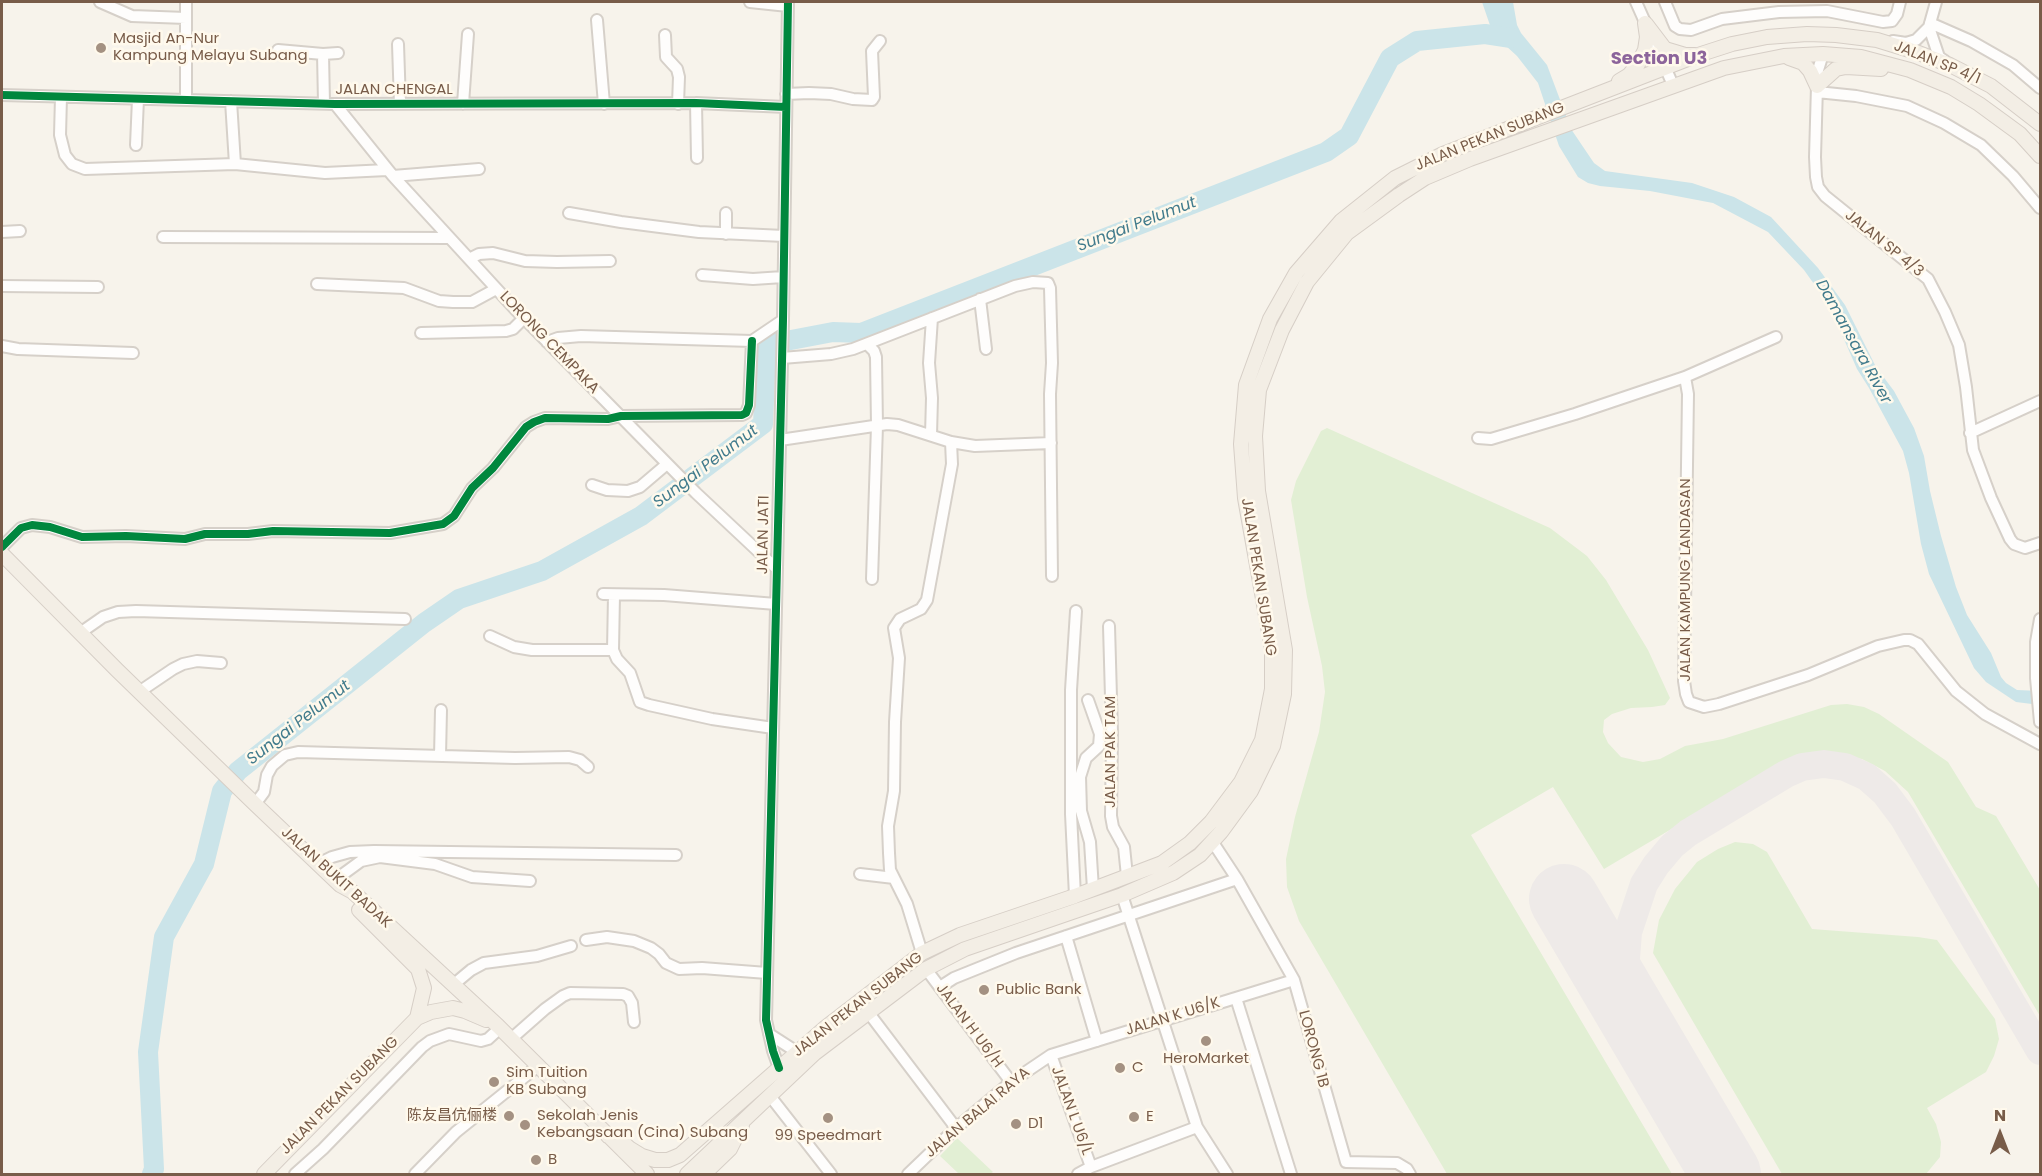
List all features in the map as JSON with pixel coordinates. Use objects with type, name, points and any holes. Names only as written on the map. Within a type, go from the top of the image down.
[{"type":"main road","points":[[1645,23],[1665,49],[1685,55],[1698,55]]},
{"type":"main road","points":[[1585,98],[1629,75],[1638,64],[1645,50],[1647,37],[1645,23]]},
{"type":"main road","name":"JALAN SP 4/1","points":[[1585,98],[1732,44],[1767,37],[1807,34],[1870,39],[1950,65],[1991,86],[2040,124]]},
{"type":"main road","points":[[1823,54],[1838,44],[1870,39]]},
{"type":"main road","name":"JALAN SP 4/1","points":[[1588,116],[1724,68],[1784,56],[1823,54],[1861,57],[1910,70],[1951,87],[2020,134],[2040,156]]},
{"type":"main road","points":[[1784,56],[1803,63],[1810,71],[1817,89],[1836,69],[1846,67],[1910,70]]},
{"type":"main road","name":"JALAN PEKAN SUBANG","points":[[608,1137],[618,1138],[642,1156],[655,1160],[668,1160],[680,1155],[864,996],[922,953],[960,934],[1075,896],[1162,863],[1190,843],[1211,822],[1241,782],[1262,740],[1272,689],[1272,650],[1245,498],[1241,444],[1246,385],[1270,319],[1296,273],[1341,221],[1395,178],[1443,154],[1585,98]]},
{"type":"main road","name":"JALAN PEKAN SUBANG","points":[[687,1174],[815,1053],[926,969],[965,949],[1122,895],[1173,873],[1200,855],[1221,832],[1251,791],[1273,746],[1284,694],[1285,650],[1258,491],[1255,436],[1259,390],[1281,330],[1307,282],[1347,233],[1399,195],[1425,178],[1470,159],[1588,116]]},
{"type":"main road","name":"JALAN BUKIT BADAK","points":[[2,554],[139,692],[337,883],[353,892],[499,1027],[643,1172]]},
{"type":"main road","points":[[337,883],[345,896],[418,969],[424,988],[417,1018]]},
{"type":"main road","name":"JALAN PEKAN SUBANG","points":[[264,1174],[417,1018],[431,1012],[453,1008],[465,1011],[499,1027]]},
{"type":"main road","points":[[704,1174],[730,1149],[746,1117]]},
{"type":"street","points":[[100,2],[132,16],[186,18]]},
{"type":"street","points":[[186,2],[186,100]]},
{"type":"street","points":[[750,2],[788,4]]},
{"type":"street","points":[[1636,2],[1672,86]]},
{"type":"street","points":[[1665,2],[1675,26],[1685,30],[1697,29],[1722,19],[1776,7],[1827,12],[1883,22],[1892,21],[1897,14],[1900,2]]},
{"type":"street","points":[[1870,39],[1906,42],[1916,40],[1930,25],[1936,2]]},
{"type":"street","name":"JALAN JATI","points":[[779,1068],[766,1020],[783,320],[788,4]]},
{"type":"street","points":[[597,20],[604,104]]},
{"type":"street","points":[[1930,25],[1939,57],[1950,65]]},
{"type":"street","points":[[1930,25],[1971,41],[2013,65],[2040,88]]},
{"type":"street","points":[[463,104],[468,34]]},
{"type":"street","points":[[665,35],[666,57],[677,69],[679,77],[678,104]]},
{"type":"street","points":[[786,94],[831,94],[872,100],[874,97],[872,51],[880,41]]},
{"type":"street","points":[[398,44],[400,104]]},
{"type":"street","points":[[278,50],[338,53]]},
{"type":"street","points":[[323,54],[329,104]]},
{"type":"street","name":"JALAN SP 4/3","points":[[1823,54],[1818,69],[1817,89],[1815,157],[1818,188],[1928,279],[1959,345],[1973,450],[2010,539],[2019,547],[2025,548],[2040,543]]},
{"type":"street","points":[[1817,89],[1907,106],[1944,123],[1981,145],[2013,176],[2040,208]]},
{"type":"street","name":"JALAN CHENGAL","points":[[2,95],[329,104],[696,104],[786,107]]},
{"type":"street","points":[[61,97],[60,135],[65,155],[72,164],[85,169],[235,164],[325,173],[478,169]]},
{"type":"street","points":[[136,144],[138,99]]},
{"type":"street","points":[[231,101],[235,164]]},
{"type":"street","name":"LORONG CEMPAKA","points":[[329,104],[449,238],[547,342],[696,493],[777,569]]},
{"type":"street","points":[[696,104],[697,158]]},
{"type":"street","points":[[569,213],[621,222],[726,234],[784,236]]},
{"type":"street","points":[[726,213],[726,234]]},
{"type":"street","points":[[2,232],[20,231]]},
{"type":"street","points":[[163,237],[449,238]]},
{"type":"street","points":[[469,259],[479,254],[493,254],[525,261],[610,261]]},
{"type":"street","points":[[702,275],[753,279],[783,277]]},
{"type":"street","points":[[782,356],[831,354],[867,344],[1015,286],[1033,282],[1049,285],[1052,363],[1052,576]]},
{"type":"street","points":[[317,284],[404,288],[439,301],[453,303],[472,302],[496,289]]},
{"type":"street","points":[[2,286],[98,287]]},
{"type":"street","points":[[980,299],[986,349]]},
{"type":"street","points":[[421,333],[506,331],[513,329],[524,318]]},
{"type":"street","points":[[931,435],[932,398],[929,363],[932,318]]},
{"type":"street","points":[[547,342],[558,338],[581,336],[752,341],[783,320]]},
{"type":"street","points":[[1478,438],[1491,439],[1685,378],[1776,337]]},
{"type":"street","points":[[2,547],[21,528],[32,525],[50,527],[82,537],[126,536],[185,539],[205,534],[248,534],[273,531],[390,533],[443,524],[454,516],[472,488],[493,468],[526,427],[544,418],[742,415],[746,413],[749,405],[752,341]]},
{"type":"street","points":[[867,344],[876,357],[877,426],[872,579]]},
{"type":"street","points":[[2,346],[18,349],[133,352]]},
{"type":"street","name":"JALAN KAMPUNG LANDASAN","points":[[1685,378],[1688,394],[1684,681],[1689,702],[1704,707],[1719,704],[1808,675],[1878,646],[1910,640],[1918,644],[1956,691],[1985,714],[2040,744]]},
{"type":"street","points":[[1970,433],[2040,401]]},
{"type":"street","points":[[780,440],[898,425],[951,442],[975,446],[1051,443]]},
{"type":"street","points":[[922,953],[907,904],[890,870],[888,826],[894,791],[899,658],[894,628],[900,619],[921,609],[927,600],[952,464],[951,442]]},
{"type":"street","points":[[591,484],[607,490],[628,491],[640,487],[667,464]]},
{"type":"street","points":[[773,728],[712,719],[640,702],[630,673],[617,659],[613,650],[609,594],[664,595],[776,604]]},
{"type":"street","points":[[80,633],[103,617],[118,612],[136,611],[405,619]]},
{"type":"street","points":[[1075,896],[1071,814],[1071,690],[1076,612]]},
{"type":"street","points":[[2040,618],[2036,642],[2036,678],[2040,721]]},
{"type":"street","name":"JALAN PAK TAM","points":[[1109,626],[1112,733],[1111,816],[1113,827],[1124,847],[1127,876]]},
{"type":"street","points":[[490,636],[514,647],[532,650],[613,650]]},
{"type":"street","points":[[139,692],[183,664],[198,661],[221,663]]},
{"type":"street","points":[[1088,700],[1100,734],[1098,746],[1086,758],[1080,777],[1081,810],[1090,842],[1093,889]]},
{"type":"street","points":[[440,756],[441,710]]},
{"type":"street","points":[[255,804],[264,792],[267,775],[272,766],[285,755],[298,752],[515,758],[569,757],[580,760],[588,767]]},
{"type":"street","name":"LORONG 1B","points":[[1212,841],[1237,879],[1294,980],[1346,1162],[1397,1163],[1407,1168],[1410,1174]]},
{"type":"street","points":[[318,864],[350,852],[374,850],[676,855]]},
{"type":"street","points":[[337,883],[361,861],[380,857],[435,864],[472,877],[530,881]]},
{"type":"street","points":[[860,874],[894,878]]},
{"type":"street","points":[[940,987],[954,978],[1016,953],[1237,879]]},
{"type":"street","points":[[1122,895],[1197,1128],[1227,1174]]},
{"type":"street","points":[[1066,936],[1098,1041]]},
{"type":"street","points":[[586,940],[607,937],[634,941],[651,948],[668,965],[679,969],[702,968],[767,973]]},
{"type":"street","points":[[453,985],[471,970],[484,963],[537,956],[571,946]]},
{"type":"street","name":"JALAN H U6/H","points":[[926,969],[1011,1082]]},
{"type":"street","name":"JALAN K U6/K","points":[[1051,1055],[1294,980]]},
{"type":"street","points":[[511,1039],[545,1009],[570,993],[628,996],[632,1003],[634,1022]]},
{"type":"street","points":[[1236,998],[1291,1174]]},
{"type":"street","points":[[868,1012],[956,1128]]},
{"type":"street","points":[[295,1174],[323,1149],[430,1041],[449,1034],[464,1035],[481,1041],[488,1039],[499,1027]]},
{"type":"street","points":[[769,1035],[797,1052]]},
{"type":"street","name":"JALAN BALAI RAYA","points":[[908,1174],[956,1128],[1011,1082],[1051,1055]]},
{"type":"street","name":"JALAN L U6/L","points":[[1051,1055],[1091,1167]]},
{"type":"street","points":[[415,1174],[456,1132],[538,1066]]},
{"type":"street","points":[[770,1096],[831,1174]]},
{"type":"street","points":[[1078,1174],[1091,1167],[1197,1128]]},
{"type":"green space","points":[[1327,428],[1550,528],[1587,556],[1606,580],[1648,650],[1670,698],[1665,705],[1631,708],[1612,714],[1604,720],[1603,732],[1608,743],[1621,757],[1643,762],[1660,759],[1685,746],[1723,739],[1831,705],[1847,704],[1864,707],[1879,714],[1948,762],[1976,807],[1996,816],[2040,890],[2040,1016],[1908,792],[1885,771],[1862,759],[1834,754],[1800,757],[1776,767],[1604,869],[1553,787],[1471,835],[1672,1174],[1447,1174],[1299,921],[1287,887],[1286,859],[1295,817],[1319,732],[1325,692],[1291,500],[1296,481],[1321,431]]},
{"type":"green space","points":[[1735,842],[1753,844],[1767,852],[1812,929],[1937,940],[1995,1019],[1999,1039],[1986,1072],[1927,1108],[1936,1124],[1941,1142],[1940,1157],[1926,1174],[1782,1174],[1653,953],[1659,920],[1675,889],[1697,862]]},
{"type":"green space","points":[[957,1138],[993,1172],[990,1174],[959,1174],[940,1156]]},
{"type":"water","name":"Damansara River","points":[[1482,2],[1513,2],[1517,25],[1521,33],[1547,65],[1571,129],[1594,163],[1605,171],[1692,183],[1734,197],[1771,217],[1818,268],[1845,305],[1876,367],[1894,391],[1914,428],[1924,456],[1941,536],[1967,615],[1991,653],[2001,677],[2017,690],[2040,691],[2040,705],[2016,702],[1986,682],[1974,668],[1929,574],[1903,451],[1857,369],[1829,305],[1804,270],[1768,232],[1713,203],[1650,191],[1600,186],[1578,177],[1559,146],[1538,83],[1517,56],[1493,34]]},
{"type":"waterway","name":"Sungai Pelumut","points":[[152,1174],[154,1169],[148,1052],[164,937],[204,864],[222,791],[238,771],[424,623],[459,599],[542,571],[641,516],[763,424],[766,353],[770,344],[833,332],[861,333],[1326,152],[1349,136],[1390,58],[1417,41],[1485,34],[1511,38]]},
{"type":"taxiway","points":[[1637,1023],[1626,982],[1628,932],[1644,884],[1656,865],[1672,846],[1688,833],[1786,774],[1802,767],[1824,764],[1845,767],[1867,777],[1885,793],[1903,817],[2040,1051]]},
{"type":"runway","points":[[1564,899],[1726,1174]]},
{"type":"cycle path","points":[[779,1068],[766,1020],[783,320],[788,2]]},
{"type":"cycle path","points":[[2,95],[335,104],[696,103],[786,107]]},
{"type":"cycle path","points":[[2,547],[21,528],[32,525],[50,527],[82,537],[126,536],[185,539],[205,534],[248,534],[273,531],[390,533],[443,524],[454,516],[472,488],[493,468],[526,427],[534,422],[545,418],[608,419],[621,416],[742,415],[746,413],[749,405],[752,341]]},
{"type":"place","name":"Masjid An-Nur Kampung Melayu Subang","points":[[101,48]]},
{"type":"place","name":"Public Bank","points":[[984,990]]},
{"type":"place","name":"HeroMarket","points":[[1206,1041]]},
{"type":"place","name":"C","points":[[1120,1068]]},
{"type":"place","name":"Sim Tuition KB Subang","points":[[494,1082]]},
{"type":"place","name":"陈友昌伉俪楼","points":[[509,1116]]},
{"type":"place","name":"E","points":[[1134,1117]]},
{"type":"place","name":"99 Speedmart","points":[[828,1118]]},
{"type":"place","name":"D1","points":[[1016,1124]]},
{"type":"place","name":"Sekolah Jenis Kebangsaan (Cina) Subang","points":[[525,1125]]},
{"type":"place","name":"B","points":[[536,1160]]},
{"type":"district","name":"Section U3","points":[[1659,59]]}]
